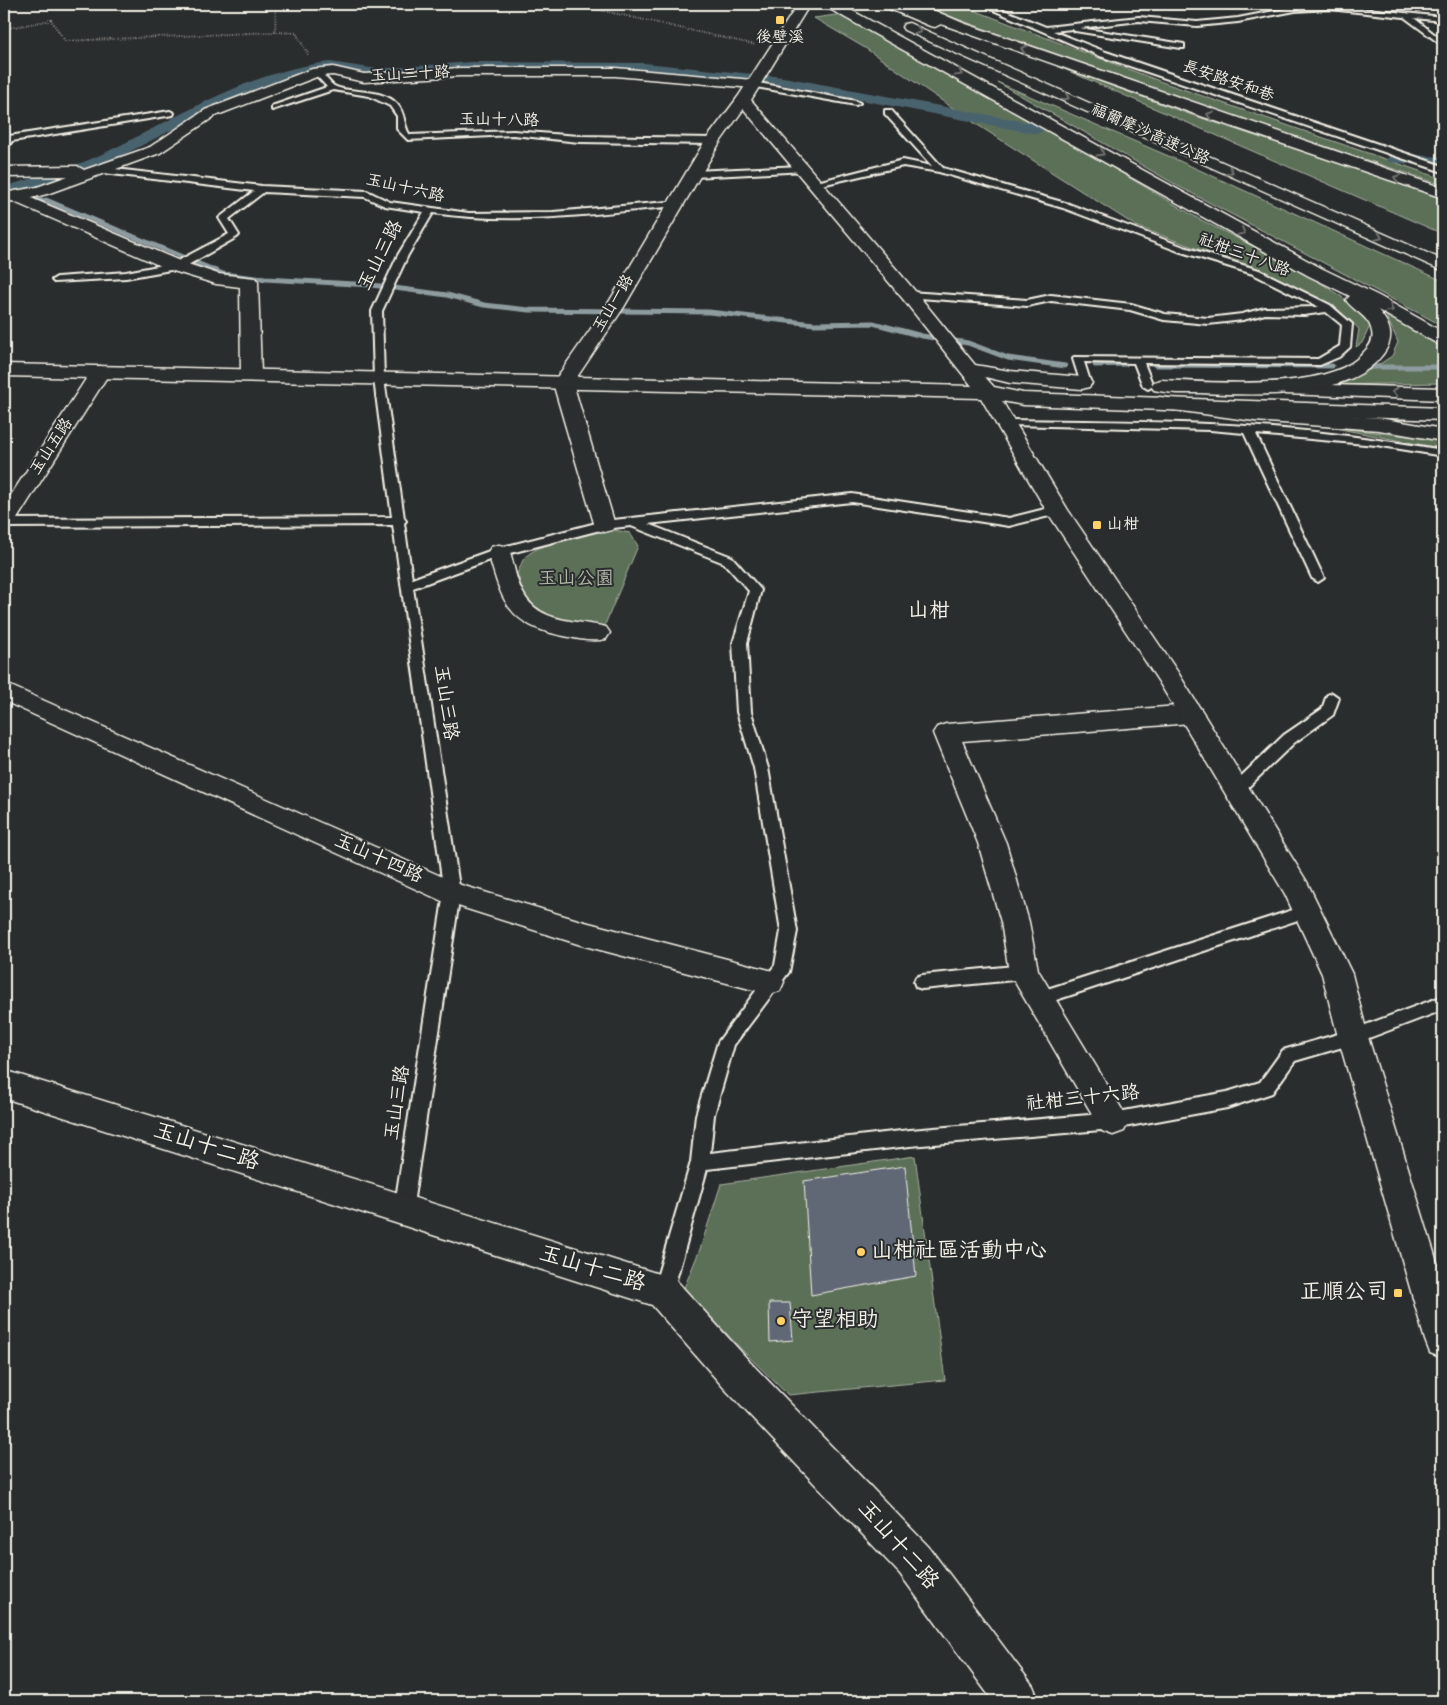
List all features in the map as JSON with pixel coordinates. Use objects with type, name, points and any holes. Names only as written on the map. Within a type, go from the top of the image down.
[{"type":"main road","name":"福爾摩沙高速公路","points":[[857,4],[1443,266]]},
{"type":"main road","points":[[890,4],[1062,79]]},
{"type":"main road","points":[[906,4],[958,26],[1197,110],[1443,193]]},
{"type":"main road","points":[[835,6],[1315,272],[1373,300],[1443,339]]},
{"type":"main road","name":"玉山一路","points":[[562,383],[612,311],[713,141],[743,100],[774,48],[802,7]]},
{"type":"main road","name":"玉山二十路","points":[[12,197],[36,192],[155,150],[210,113],[318,72],[333,70],[364,78],[460,72],[616,72],[755,79]]},
{"type":"main road","points":[[743,100],[909,295],[987,392],[1011,427],[1056,510],[1191,714],[1308,911],[1337,974],[1353,1037],[1443,1340]]},
{"type":"main road","points":[[4,172],[98,170]]},
{"type":"main road","points":[[12,197],[216,279],[250,282],[251,375]]},
{"type":"main road","points":[[1011,427],[1015,415],[1025,409],[1100,402],[1156,392],[1296,387],[1351,374],[1367,363],[1378,351],[1383,338],[1381,326],[1360,304],[1315,272]]},
{"type":"main road","points":[[951,347],[986,373],[1010,377],[1156,392],[1443,414]]},
{"type":"main road","points":[[4,370],[987,392],[1023,399],[1100,402]]},
{"type":"main road","name":"玉山五路","points":[[4,522],[100,372]]},
{"type":"main road","points":[[562,383],[604,525]]},
{"type":"main road","points":[[987,392],[1019,384],[1086,384]]},
{"type":"main road","points":[[1156,392],[1443,394]]},
{"type":"main road","points":[[1156,392],[1254,415],[1379,424],[1443,435]]},
{"type":"main road","points":[[500,552],[511,592],[518,605],[534,618],[564,629],[598,633]]},
{"type":"main road","name":"玉山十四路","points":[[4,691],[452,893],[581,934],[769,982]]},
{"type":"main road","points":[[1114,1121],[1038,999],[1024,972],[1016,922],[992,843],[946,733],[1191,714]]},
{"type":"main road","name":"玉山十二路","points":[[4,1084],[663,1292],[737,1375],[914,1560],[1018,1701]]},
{"type":"lane","points":[[774,4],[802,7]]},
{"type":"lane","name":"長安路安和巷","points":[[983,4],[1047,29],[1103,54],[1443,169]]},
{"type":"lane","points":[[1378,4],[1406,16],[1443,44]]},
{"type":"lane","name":"長安路安和巷","points":[[1047,29],[1140,19],[1197,24],[1238,20],[1295,9],[1329,7],[1443,19]]},
{"type":"lane","points":[[1064,27],[1108,36],[1181,46]]},
{"type":"lane","points":[[275,108],[332,88],[318,72]]},
{"type":"lane","points":[[755,79],[856,103]]},
{"type":"lane","name":"玉山十八路","points":[[332,88],[371,94],[393,104],[401,116],[401,129],[408,138],[513,133],[579,139],[713,141]]},
{"type":"lane","points":[[888,112],[940,170]]},
{"type":"lane","points":[[4,147],[9,139],[170,113]]},
{"type":"lane","name":"社柑三十八路","points":[[816,185],[903,163],[940,170],[1066,206],[1181,248],[1256,272],[1326,307],[1347,324],[1345,347],[1335,356],[1320,362],[1078,359],[1086,384]]},
{"type":"lane","points":[[693,174],[802,169]]},
{"type":"lane","name":"玉山十六路","points":[[98,170],[262,189],[367,194],[388,204],[429,212],[469,216],[537,216],[676,203]]},
{"type":"lane","points":[[57,280],[126,274],[180,265],[234,235],[224,218],[262,189]]},
{"type":"lane","name":"玉山三路","points":[[403,1211],[452,893],[418,668],[409,585],[379,378],[377,310],[387,287],[429,212]]},
{"type":"lane","points":[[909,295],[1027,303],[1051,298],[1131,308],[1164,317],[1208,321],[1243,317],[1265,311],[1304,312],[1322,310],[1326,307]]},
{"type":"lane","points":[[1138,360],[1156,392]]},
{"type":"lane","points":[[1011,427],[1210,427],[1376,442],[1443,453]]},
{"type":"lane","points":[[1248,430],[1318,578]]},
{"type":"lane","points":[[409,585],[500,552],[604,525],[852,498],[1009,522],[1056,510]]},
{"type":"lane","points":[[4,522],[400,521]]},
{"type":"lane","points":[[633,522],[728,560],[755,590],[740,643],[744,712],[761,768],[789,931],[783,967],[769,982],[726,1042],[705,1115],[700,1162],[663,1292]]},
{"type":"lane","points":[[1237,789],[1290,739],[1328,712],[1332,698]]},
{"type":"lane","points":[[1038,999],[1308,911]]},
{"type":"lane","points":[[922,982],[1024,972]]},
{"type":"lane","name":"社柑三十六路","points":[[700,1162],[910,1138],[1114,1121],[1227,1100],[1266,1088],[1289,1055],[1353,1037],[1443,1003]]},
{"type":"path","points":[[275,32],[276,4]]},
{"type":"path","points":[[573,4],[774,48]]},
{"type":"path","points":[[4,29],[51,20],[65,41],[275,32],[296,33],[318,72]]},
{"type":"green space","points":[[916,4],[958,4],[1162,82],[1443,179],[1443,185],[1142,86]]},
{"type":"green space","points":[[843,14],[984,91],[1199,219],[1304,272],[1351,303],[1370,326],[1362,343],[1356,347],[1359,329],[1333,305],[1277,278],[1136,226],[976,124],[865,48],[814,18]]},
{"type":"green space","points":[[1057,66],[1186,113],[1443,198],[1443,234]]},
{"type":"green space","points":[[997,82],[1173,158],[1443,281],[1443,326],[1178,186]]},
{"type":"green space","points":[[1383,309],[1443,344],[1443,383],[1328,385],[1372,369],[1392,356],[1398,342]]},
{"type":"green space","points":[[1330,427],[1443,440],[1443,449]]},
{"type":"green space","name":"玉山公園","points":[[608,529],[630,533],[638,546],[604,627],[559,619],[539,610],[531,603],[523,591],[517,574],[523,560],[529,554],[562,539]]},
{"type":"green space","points":[[915,1156],[945,1380],[788,1395],[740,1348],[684,1288],[700,1249],[721,1184]]},
{"type":"building","name":"山柑社區活動中心","points":[[905,1166],[916,1276],[811,1295],[804,1181]]},
{"type":"building","name":"守望相助","points":[[769,1303],[790,1303],[793,1340],[770,1342]]},
{"type":"waterway","points":[[4,192],[102,160],[222,98],[303,69],[330,66],[377,73],[471,66],[644,67],[783,81],[1037,129]]},
{"type":"waterway","points":[[1394,159],[1443,162]]},
{"type":"waterway","points":[[12,191],[49,202]]},
{"type":"waterway","points":[[46,200],[223,274],[265,279],[372,285],[447,295],[484,305],[529,310],[709,312],[814,324],[873,323],[922,336],[968,343],[1008,358],[1065,366]]},
{"type":"waterway","points":[[1095,365],[1125,364]]},
{"type":"waterway","points":[[1155,365],[1332,366]]},
{"type":"waterway","points":[[1365,367],[1443,367]]},
{"type":"place","name":"後壁溪","points":[[780,20]]},
{"type":"place","name":"山柑","points":[[1097,525]]},
{"type":"place","name":"山柑社區活動中心","points":[[861,1252]]},
{"type":"place","name":"正順公司","points":[[1398,1293]]},
{"type":"place","name":"守望相助","points":[[781,1321]]},
{"type":"district","name":"山柑","points":[[929,613]]}]
